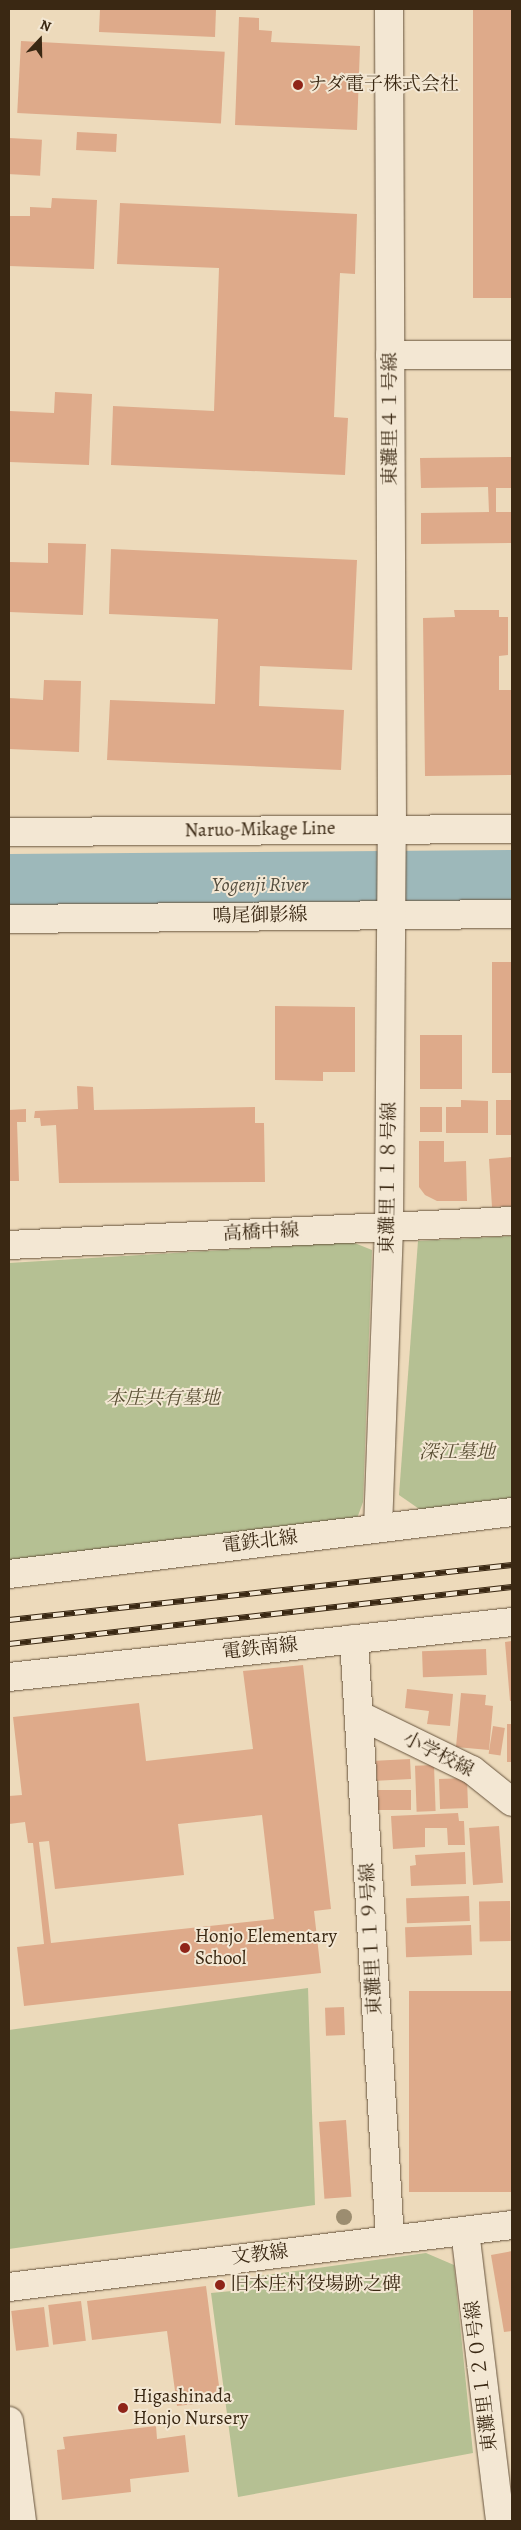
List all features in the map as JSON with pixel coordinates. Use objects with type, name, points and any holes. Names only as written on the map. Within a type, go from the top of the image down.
[{"type":"street","name":"東灘里４１号線","points":[[389,9],[392,829]]},
{"type":"street","points":[[390,355],[512,355]]},
{"type":"street","name":"東灘里１１８号線","points":[[378,1528],[389,1227],[392,829]]},
{"type":"street","name":"Naruo-Mikage Line","points":[[9,832],[512,829]]},
{"type":"street","name":"鳴尾御影線","points":[[9,919],[391,910],[512,914]]},
{"type":"street","name":"高橋中線","points":[[9,1245],[512,1221]]},
{"type":"street","name":"電鉄北線","points":[[9,1574],[512,1512]]},
{"type":"street","name":"電鉄南線","points":[[9,1677],[512,1622]]},
{"type":"street","name":"東灘里１１９号線","points":[[354,1639],[390,2239]]},
{"type":"street","name":"小学校線","points":[[359,1715],[472,1770],[512,1802]]},
{"type":"street","name":"文教線","points":[[9,2287],[390,2239],[512,2226]]},
{"type":"street","name":"東灘里１２０号線","points":[[465,2231],[500,2521]]},
{"type":"street","points":[[9,2421],[22,2521]]},
{"type":"green space","name":"深江墓地","points":[[512,1236],[512,1503],[425,1513],[399,1495],[418,1241]]},
{"type":"green space","name":"本庄共有墓地","points":[[352,1242],[372,1250],[363,1502],[355,1524],[9,1563],[9,1263]]},
{"type":"green space","points":[[308,1988],[315,2205],[9,2249],[9,2030]]},
{"type":"green space","points":[[426,2253],[454,2265],[473,2453],[238,2497],[211,2293],[232,2291],[231,2280]]},
{"type":"building","points":[[100,9],[216,9],[215,37],[99,32]]},
{"type":"building","points":[[473,9],[512,9],[512,298],[473,298]]},
{"type":"building","name":"ナダ電子株式会社","points":[[239,17],[259,18],[259,30],[272,31],[271,42],[360,46],[357,130],[235,125]]},
{"type":"building","points":[[21,41],[225,52],[221,124],[17,113]]},
{"type":"building","points":[[77,132],[117,134],[116,152],[76,150]]},
{"type":"building","points":[[9,138],[42,140],[40,176],[9,174]]},
{"type":"building","points":[[52,198],[97,200],[94,269],[9,266],[9,216],[30,216],[30,207],[51,208]]},
{"type":"building","points":[[120,203],[357,214],[355,274],[340,273],[334,417],[348,418],[345,475],[111,465],[113,406],[214,411],[219,268],[117,264]]},
{"type":"building","points":[[55,392],[92,394],[89,465],[9,462],[9,411],[54,413]]},
{"type":"building","points":[[512,457],[512,488],[496,488],[496,512],[512,512],[512,543],[421,544],[421,513],[489,512],[488,487],[421,488],[420,458]]},
{"type":"building","points":[[48,543],[86,544],[83,615],[9,612],[9,562],[48,563]]},
{"type":"building","points":[[111,549],[357,560],[352,670],[260,666],[259,706],[344,710],[341,770],[107,760],[110,700],[215,704],[218,619],[109,614]]},
{"type":"building","points":[[454,610],[499,610],[499,617],[508,617],[508,655],[499,656],[499,690],[512,690],[512,775],[425,776],[423,618],[455,617]]},
{"type":"building","points":[[44,680],[81,681],[79,752],[9,749],[9,698],[43,700]]},
{"type":"building","points":[[492,962],[512,962],[512,1073],[492,1073]]},
{"type":"building","points":[[275,1006],[355,1007],[355,1072],[323,1072],[323,1081],[275,1080]]},
{"type":"building","points":[[420,1035],[462,1035],[462,1089],[420,1089]]},
{"type":"building","points":[[77,1086],[93,1087],[94,1110],[255,1107],[255,1123],[264,1123],[265,1182],[59,1183],[56,1125],[41,1126],[40,1118],[34,1118],[35,1111],[78,1109]]},
{"type":"building","points":[[461,1100],[488,1101],[488,1133],[446,1133],[446,1107],[461,1107]]},
{"type":"building","points":[[496,1100],[512,1100],[512,1135],[496,1135]]},
{"type":"building","points":[[420,1107],[442,1107],[442,1132],[420,1132]]},
{"type":"building","points":[[26,1109],[26,1122],[17,1122],[19,1181],[9,1181],[9,1110]]},
{"type":"building","points":[[419,1141],[444,1141],[444,1162],[466,1161],[467,1201],[437,1201],[425,1195],[419,1187]]},
{"type":"building","points":[[512,1157],[512,1206],[492,1207],[489,1159]]},
{"type":"building","points":[[512,1641],[512,1701],[510,1701],[505,1642]]},
{"type":"building","points":[[486,1649],[487,1675],[423,1677],[422,1651]]},
{"type":"building","points":[[303,1665],[331,1909],[314,1911],[321,1973],[24,2006],[17,1947],[44,1944],[33,1843],[28,1843],[25,1822],[9,1824],[9,1796],[22,1795],[13,1717],[139,1703],[146,1761],[253,1749],[243,1671]],"holes":[[[262,1815],[274,1919],[51,1943],[39,1842],[49,1841],[55,1889],[184,1875],[178,1824]]]},
{"type":"building","points":[[407,1689],[453,1694],[450,1726],[427,1724],[429,1711],[405,1708]]},
{"type":"building","points":[[461,1693],[486,1695],[485,1705],[493,1706],[489,1750],[456,1747]]},
{"type":"building","points":[[507,1724],[512,1724],[512,1762],[507,1762]]},
{"type":"building","points":[[493,1726],[505,1728],[500,1756],[489,1754]]},
{"type":"building","points":[[410,1759],[411,1779],[377,1781],[376,1761]]},
{"type":"building","points":[[434,1765],[436,1811],[417,1812],[415,1766]]},
{"type":"building","points":[[467,1778],[468,1808],[440,1809],[439,1779]]},
{"type":"building","points":[[378,1790],[411,1790],[411,1810],[378,1810]]},
{"type":"building","points":[[458,1813],[459,1821],[464,1821],[465,1845],[448,1845],[447,1828],[425,1828],[425,1847],[393,1849],[391,1816]]},
{"type":"building","points":[[499,1826],[503,1883],[473,1885],[469,1828]]},
{"type":"building","points":[[465,1852],[466,1884],[411,1886],[410,1866],[416,1865],[415,1855]]},
{"type":"building","points":[[469,1896],[470,1921],[407,1923],[406,1898]]},
{"type":"building","points":[[510,1901],[511,1941],[480,1942],[479,1902]]},
{"type":"building","points":[[471,1925],[472,1955],[406,1957],[405,1927]]},
{"type":"building","points":[[409,1991],[512,1991],[512,2192],[409,2192]]},
{"type":"building","points":[[344,2007],[345,2035],[326,2036],[325,2008]]},
{"type":"building","points":[[346,2120],[351,2197],[324,2199],[319,2122]]},
{"type":"building","points":[[512,2251],[512,2331],[504,2332],[491,2255]]},
{"type":"building","points":[[206,2286],[221,2401],[177,2406],[167,2331],[92,2340],[87,2301]]},
{"type":"building","points":[[81,2301],[86,2341],[53,2345],[48,2305]]},
{"type":"building","points":[[44,2307],[49,2347],[16,2351],[11,2311]]},
{"type":"building","points":[[156,2426],[157,2439],[185,2435],[189,2472],[130,2479],[131,2492],[62,2500],[57,2450],[65,2449],[63,2437]]},
{"type":"waterway","name":"Yogenji River","points":[[9,886],[512,882]]},
{"type":"railway","points":[[9,1620],[512,1565]]},
{"type":"railway","points":[[9,1644],[512,1587]]},
{"type":"place","name":"ナダ電子株式会社","points":[[298,85]]},
{"type":"place","name":"Honjo Elementary School","points":[[185,1948]]},
{"type":"place","name":"旧本庄村役場跡之碑","points":[[220,2285]]},
{"type":"place","name":"Higashinada Honjo Nursery","points":[[123,2408]]}]
